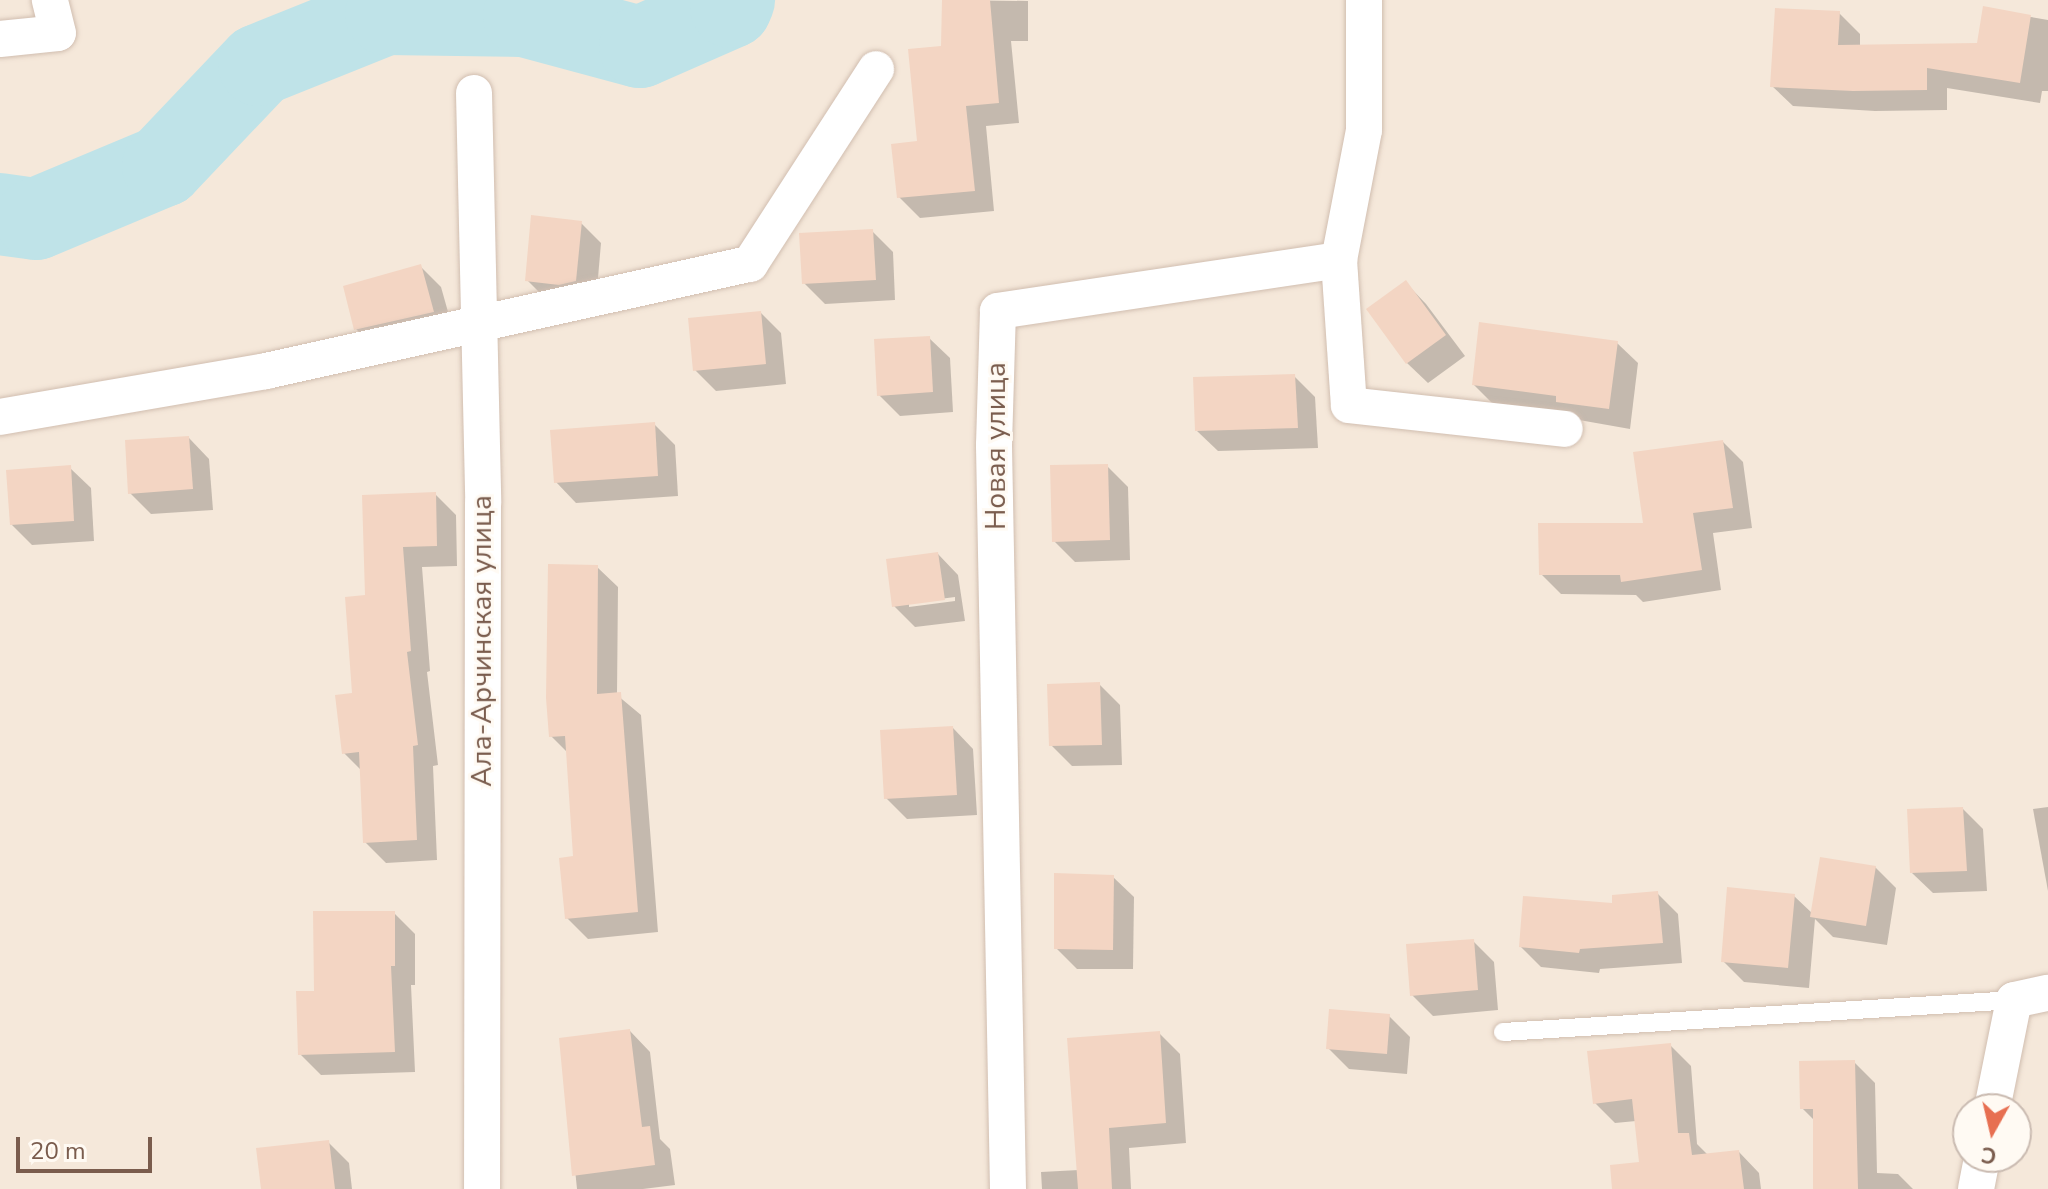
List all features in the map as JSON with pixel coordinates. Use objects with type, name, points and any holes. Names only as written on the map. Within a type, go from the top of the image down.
[{"type":"street","points":[[14,38],[58,33],[50,0]]},
{"type":"street","points":[[1364,0],[1364,130],[1339,260],[1349,405],[1565,429]]},
{"type":"street","points":[[0,417],[266,371],[750,264],[876,69]]},
{"type":"street","name":"Ала-Арчинская улица","points":[[474,93],[483,503],[482,1189]]},
{"type":"street","name":"Новая улица","points":[[1008,1189],[994,445],[998,311],[1339,260]]},
{"type":"street","points":[[1998,1093],[2031,996]]},
{"type":"lane","points":[[1503,1032],[2031,996]]},
{"type":"shaded area","points":[[0,0],[2048,0],[2048,1189],[0,1189]]},
{"type":"building","points":[[942,0],[990,0],[999,103],[966,106],[975,191],[897,198],[891,144],[917,141],[908,49],[941,46]]},
{"type":"building","points":[[1983,6],[2031,15],[2020,83],[1927,68],[1927,90],[1853,91],[1770,87],[1775,8],[1840,11],[1838,45],[1977,43]]},
{"type":"building","points":[[531,215],[582,221],[576,281],[559,285],[525,281]]},
{"type":"building","points":[[873,229],[876,280],[802,284],[799,233]]},
{"type":"building","points":[[421,264],[434,312],[354,330],[343,286]]},
{"type":"building","points":[[1406,280],[1446,335],[1406,364],[1366,309]]},
{"type":"building","points":[[761,311],[766,364],[693,371],[688,318]]},
{"type":"building","points":[[1479,322],[1618,341],[1609,409],[1556,402],[1556,396],[1472,385]]},
{"type":"building","points":[[930,336],[933,392],[877,396],[874,339]]},
{"type":"building","points":[[1295,374],[1298,428],[1195,431],[1193,377]]},
{"type":"building","points":[[655,422],[658,476],[554,483],[550,430]]},
{"type":"building","points":[[189,436],[193,489],[128,494],[125,440]]},
{"type":"building","points":[[1723,440],[1733,508],[1693,513],[1702,570],[1621,582],[1620,575],[1539,575],[1538,523],[1643,523],[1633,452]]},
{"type":"building","points":[[1108,464],[1110,540],[1052,542],[1050,465]]},
{"type":"building","points":[[71,465],[74,521],[10,525],[6,470]]},
{"type":"building","points":[[436,492],[437,546],[403,547],[411,651],[407,652],[418,745],[413,746],[417,840],[363,843],[359,752],[342,754],[335,695],[352,693],[345,597],[365,595],[362,495]]},
{"type":"building","points":[[938,552],[945,600],[892,607],[886,559]]},
{"type":"building","points":[[548,564],[598,565],[597,694],[621,692],[638,912],[565,919],[559,858],[573,856],[565,736],[549,737],[546,698]]},
{"type":"building","points":[[1100,682],[1102,745],[1049,746],[1047,684]]},
{"type":"building","points":[[953,726],[957,795],[884,799],[880,730]]},
{"type":"building","points":[[1963,807],[1967,871],[1910,873],[1907,809]]},
{"type":"building","points":[[1820,857],[1876,866],[1866,926],[1810,917]]},
{"type":"building","points":[[1054,873],[1114,875],[1113,950],[1054,949]]},
{"type":"building","points":[[1727,887],[1795,894],[1788,968],[1721,962]]},
{"type":"building","points":[[1658,891],[1663,943],[1580,949],[1579,953],[1519,947],[1523,896],[1612,903],[1612,895]]},
{"type":"building","points":[[313,911],[395,911],[395,966],[391,966],[395,1052],[298,1055],[296,991],[314,991]]},
{"type":"building","points":[[1474,939],[1478,990],[1410,996],[1406,944]]},
{"type":"building","points":[[1329,1009],[1390,1014],[1387,1054],[1326,1049]]},
{"type":"building","points":[[630,1029],[642,1127],[650,1126],[655,1165],[572,1176],[559,1038]]},
{"type":"building","points":[[1160,1031],[1166,1123],[1109,1128],[1112,1189],[1078,1189],[1067,1038]]},
{"type":"building","points":[[1671,1043],[1678,1133],[1689,1133],[1692,1155],[1739,1150],[1744,1189],[1612,1189],[1610,1165],[1639,1162],[1632,1099],[1593,1104],[1587,1051]]},
{"type":"building","points":[[1855,1060],[1858,1189],[1813,1189],[1813,1109],[1800,1109],[1799,1061]]},
{"type":"building","points":[[329,1140],[335,1189],[261,1189],[256,1148]]},
{"type":"waterway","points":[[0,214],[36,219],[163,166],[259,65],[386,14],[524,16],[640,47],[731,7],[734,0]]}]
